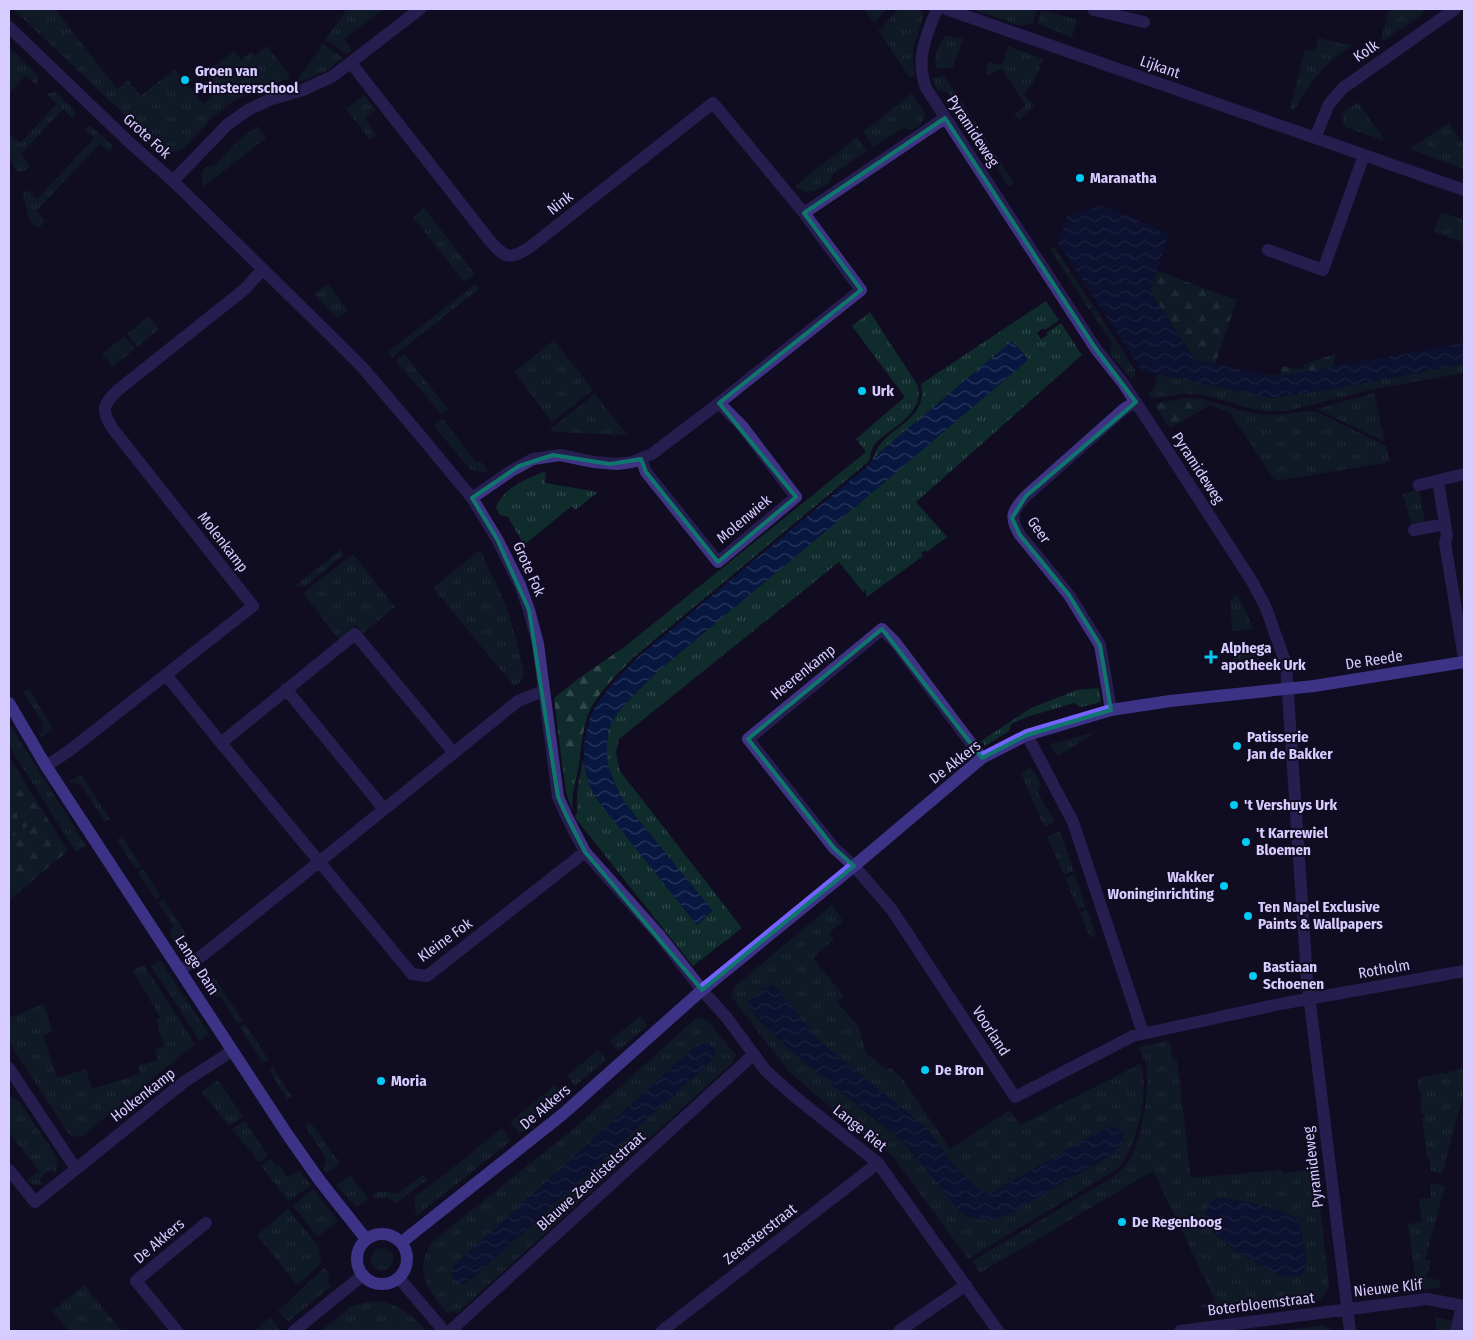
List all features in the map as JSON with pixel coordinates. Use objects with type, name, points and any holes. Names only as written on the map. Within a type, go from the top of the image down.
[{"type":"street","points":[[173,181],[227,125],[248,110],[269,100],[323,82],[351,63],[420,9]]},
{"type":"street","name":"Pyramideweg","points":[[936,9],[923,44],[921,66],[926,88],[1096,349],[1136,402],[1215,522],[1262,599],[1286,664],[1306,970],[1350,1331]]},
{"type":"street","name":"Lijkant","points":[[946,9],[1464,190]]},
{"type":"street","points":[[1094,9],[1144,22]]},
{"type":"street","name":"Kolk","points":[[1315,138],[1329,104],[1343,88],[1451,10]]},
{"type":"street","name":"Grote Fok","points":[[9,27],[130,143],[173,181],[362,367],[472,498],[497,540],[520,585],[529,610],[538,644],[558,797],[566,818],[585,852],[658,935],[702,990]]},
{"type":"street","name":"Nink","points":[[351,63],[490,240],[501,251],[510,256],[515,256],[530,247],[712,103],[804,213],[861,290],[652,454],[625,463],[610,464],[560,455],[543,457],[519,466],[472,498]]},
{"type":"street","points":[[804,213],[945,118]]},
{"type":"street","points":[[1268,250],[1323,270],[1364,155]]},
{"type":"street","name":"Molenkamp","points":[[46,766],[69,751],[253,606],[114,429],[104,415],[104,408],[108,399],[118,390],[245,289],[263,270]]},
{"type":"street","name":"Geer","points":[[1111,710],[1100,645],[1069,595],[1020,535],[1014,526],[1012,518],[1018,504],[1026,496],[1124,409],[1136,402]]},
{"type":"street","name":"Molenwiek","points":[[641,459],[646,472],[718,562],[796,497],[742,426],[719,403]]},
{"type":"street","points":[[1419,484],[1464,474]]},
{"type":"street","points":[[1438,481],[1447,536],[1445,543],[1464,658]]},
{"type":"street","points":[[1414,530],[1445,524]]},
{"type":"street","name":"Heerenkamp","points":[[854,866],[834,848],[748,739],[882,629],[900,649],[982,758]]},
{"type":"street","points":[[166,675],[221,743],[355,634],[454,753]]},
{"type":"street","name":"De Reede","points":[[1288,688],[1314,686],[1464,658]]},
{"type":"street","name":"De Akkers","points":[[402,1242],[563,1114],[702,990],[982,758],[1027,735],[1111,710],[1170,701],[1288,688]]},
{"type":"street","points":[[286,690],[384,809]]},
{"type":"street","points":[[180,970],[203,954],[518,702],[543,691]]},
{"type":"street","name":"Lange Dam","points":[[9,703],[46,766],[232,1051],[320,1181],[366,1239]]},
{"type":"street","points":[[1027,735],[1073,822],[1143,1033]]},
{"type":"street","name":"Kleine Fok","points":[[221,743],[412,974],[427,976],[585,852]]},
{"type":"street","name":"Voorland","points":[[854,866],[892,910],[1015,1097],[1133,1036],[1310,998]]},
{"type":"street","name":"Rotholm","points":[[1310,998],[1464,971]]},
{"type":"street","name":"Lange Riet","points":[[702,990],[727,1018],[766,1071],[878,1163],[998,1331]]},
{"type":"street","name":"Holkenkamp","points":[[9,1170],[35,1202],[184,1082],[232,1051]]},
{"type":"street","name":"Blauwe Zeedistelstraat","points":[[450,1331],[754,1054]]},
{"type":"street","points":[[9,1068],[13,1084],[76,1169]]},
{"type":"street","name":"Zeeasterstraat","points":[[662,1331],[878,1163]]},
{"type":"street","name":"De Akkers","points":[[177,1331],[136,1281],[206,1223]]},
{"type":"street","points":[[384,1233],[391,1234],[402,1242],[408,1261],[399,1278],[387,1284],[380,1284],[367,1280],[362,1275],[357,1256],[361,1244],[366,1239],[371,1235],[384,1233]]},
{"type":"street","points":[[294,1331],[362,1275]]},
{"type":"street","points":[[399,1278],[444,1331]]},
{"type":"street","points":[[899,1331],[966,1285]]},
{"type":"street","name":"Nieuwe Klif","points":[[1346,1309],[1426,1299],[1463,1306],[1456,1331]]},
{"type":"street","name":"Boterbloemstraat","points":[[1180,1331],[1346,1309]]},
{"type":"highlighted area","points":[[945,118],[1096,349],[1136,402],[1026,496],[1012,518],[1020,535],[1069,595],[1100,645],[1111,710],[1027,735],[982,758],[882,629],[748,739],[834,848],[854,866],[702,990],[585,852],[567,817],[558,797],[529,610],[497,539],[472,498],[519,466],[553,455],[610,464],[641,459],[646,472],[718,562],[796,497],[719,403],[861,290],[804,213]]},
{"type":"green space","points":[[13,9],[55,9],[117,89],[128,80],[140,96],[175,69],[203,104],[220,90],[206,72],[234,51],[242,60],[251,52],[255,55],[267,46],[290,75],[287,79],[262,87],[234,101],[213,117],[182,150],[165,153]]},
{"type":"green space","points":[[347,9],[384,9],[344,39],[352,50],[347,54],[325,40]]},
{"type":"green space","points":[[864,9],[887,9],[874,23]]},
{"type":"green space","points":[[898,9],[921,9],[923,18],[913,49],[914,75],[910,78],[879,31]]},
{"type":"green space","points":[[970,9],[1037,9],[1033,24],[1029,23],[1021,26]]},
{"type":"green space","points":[[1389,9],[1425,9],[1420,16],[1385,40],[1381,39]]},
{"type":"green space","points":[[1041,10],[1077,20],[1072,37],[1037,24]]},
{"type":"green space","points":[[946,35],[963,39],[953,67],[936,69],[937,51]]},
{"type":"green space","points":[[1318,38],[1352,46],[1318,74],[1294,110],[1290,108],[1305,50],[1315,52]]},
{"type":"green space","points":[[323,44],[343,58],[325,72],[295,83]]},
{"type":"green space","points":[[1008,46],[1043,59],[1034,82],[1023,95],[1035,105],[1019,120],[1014,114],[1026,106],[1001,68],[988,76],[986,72],[988,62],[1002,65]]},
{"type":"green space","points":[[9,47],[39,76],[35,84],[26,75],[9,93]]},
{"type":"green space","points":[[944,76],[991,147],[986,151],[948,93],[937,90],[932,78]]},
{"type":"green space","points":[[55,92],[75,111],[75,118],[73,119],[63,109],[21,154],[30,166],[23,171],[18,171],[14,168],[10,154],[9,134],[20,143],[57,104],[47,94]]},
{"type":"green space","points":[[912,93],[926,115],[921,124],[913,130],[903,128],[874,147],[863,132]]},
{"type":"green space","points":[[364,95],[376,110],[365,119],[377,135],[370,140],[346,109]]},
{"type":"green space","points":[[1358,102],[1384,139],[1382,140],[1345,127],[1341,114]]},
{"type":"green space","points":[[1449,123],[1464,145],[1464,169],[1409,149]]},
{"type":"green space","points":[[91,126],[112,145],[111,151],[109,152],[100,144],[36,211],[45,221],[40,227],[34,226],[30,222],[23,194],[27,190],[37,199],[94,138],[84,128]]},
{"type":"green space","points":[[257,126],[266,138],[203,187],[201,176],[206,167],[214,166],[237,142]]},
{"type":"green space","points":[[857,137],[867,151],[832,175],[830,183],[817,190],[808,192],[795,186]]},
{"type":"green space","points":[[992,149],[1014,183],[1009,187],[987,152]]},
{"type":"green space","points":[[424,208],[475,274],[464,282],[413,217]]},
{"type":"green space","points":[[1441,212],[1464,220],[1464,242],[1434,232]]},
{"type":"green space","points":[[1054,247],[1094,307],[1089,310],[1050,249]]},
{"type":"green space","points":[[1157,271],[1237,300],[1215,364],[1195,360],[1150,291]]},
{"type":"green space","points":[[328,284],[348,310],[337,318],[314,294]]},
{"type":"green space","points":[[475,284],[479,289],[392,357],[388,352]]},
{"type":"green space","points":[[1046,301],[1059,320],[1037,333],[1041,339],[1048,335],[1046,333],[1061,323],[1082,355],[916,502],[947,537],[927,552],[926,550],[921,553],[923,556],[867,597],[865,590],[863,592],[839,562],[619,739],[616,753],[620,771],[742,928],[693,966],[576,819],[577,793],[583,759],[587,778],[596,798],[697,925],[712,911],[625,803],[615,783],[606,750],[606,739],[614,718],[657,672],[1028,359],[1012,341],[879,453],[870,464],[876,450],[885,439],[915,413],[922,395],[921,384]]},
{"type":"green space","points":[[1095,308],[1135,370],[1135,376],[1131,379],[1110,354],[1112,344],[1091,311]]},
{"type":"green space","points":[[870,312],[918,386],[919,396],[912,412],[875,444],[868,462],[634,657],[623,648],[866,452],[856,439],[905,397],[852,326]]},
{"type":"green space","points":[[149,316],[159,329],[137,347],[127,334]]},
{"type":"green space","points":[[125,336],[135,349],[112,367],[102,354]]},
{"type":"green space","points":[[554,340],[593,390],[552,422],[514,372]]},
{"type":"green space","points":[[404,354],[448,409],[441,414],[396,361]]},
{"type":"green space","points":[[1336,354],[1333,367],[1275,378],[1265,375],[1276,376],[1280,374],[1283,366],[1293,369],[1304,369],[1304,364]]},
{"type":"green space","points":[[1464,364],[1464,373],[1374,389],[1287,411],[1252,409],[1209,396],[1195,394],[1151,399],[1147,392],[1153,391],[1157,374],[1272,398],[1328,390]]},
{"type":"green space","points":[[1374,393],[1385,442],[1317,409]]},
{"type":"green space","points":[[595,394],[627,435],[553,432],[550,429]]},
{"type":"green space","points":[[1185,398],[1203,399],[1210,405],[1170,428],[1154,404]]},
{"type":"green space","points":[[1203,399],[1263,415],[1308,411],[1319,413],[1386,446],[1390,462],[1275,481],[1230,413],[1210,405]]},
{"type":"green space","points":[[443,419],[476,462],[481,462],[489,471],[486,473],[470,469],[434,426]]},
{"type":"green space","points":[[546,471],[545,483],[598,492],[575,510],[572,506],[524,545],[508,517],[500,515],[496,508],[499,501],[510,489]]},
{"type":"green space","points":[[1419,489],[1425,524],[1412,527],[1403,494]]},
{"type":"green space","points":[[342,549],[343,555],[304,587],[295,586]]},
{"type":"green space","points":[[480,550],[504,600],[517,643],[524,673],[522,680],[514,686],[433,588]]},
{"type":"green space","points":[[353,554],[395,607],[363,633],[357,626],[339,640],[303,593]]},
{"type":"green space","points":[[1237,595],[1253,629],[1232,631],[1230,600]]},
{"type":"green space","points":[[623,648],[634,657],[607,685],[595,701],[584,729],[579,765],[561,756],[554,698]]},
{"type":"green space","points":[[1260,648],[1262,656],[1256,661],[1255,669],[1234,672],[1233,649]]},
{"type":"green space","points":[[1099,688],[1101,702],[1081,707],[1074,703],[1027,717],[1011,724],[1009,731],[985,746],[981,741],[1031,708],[1077,690]]},
{"type":"green space","points":[[29,689],[53,729],[41,738],[43,724],[24,692]]},
{"type":"green space","points":[[9,723],[86,846],[76,852],[9,746]]},
{"type":"green space","points":[[1096,732],[1058,756],[1050,744]]},
{"type":"green space","points":[[561,756],[579,765],[573,793],[572,810],[566,792]]},
{"type":"green space","points":[[9,757],[68,851],[9,900],[9,839],[28,826],[9,799]]},
{"type":"green space","points":[[1030,767],[1041,784],[1038,793],[1055,822],[1044,827],[1021,773]]},
{"type":"green space","points":[[81,774],[110,819],[105,822],[81,785],[69,782]]},
{"type":"green space","points":[[9,799],[28,826],[9,839]]},
{"type":"green space","points":[[1060,831],[1074,871],[1064,875],[1047,837]]},
{"type":"green space","points":[[122,836],[141,866],[136,869],[117,840]]},
{"type":"green space","points":[[143,869],[161,896],[156,900],[138,872]]},
{"type":"green space","points":[[1075,874],[1085,906],[1078,909],[1065,878]]},
{"type":"green space","points":[[163,899],[187,936],[175,944],[170,936],[173,925],[158,903]]},
{"type":"green space","points":[[832,905],[843,921],[829,933],[834,939],[813,958],[844,996],[837,1002],[859,1027],[866,1053],[887,1070],[891,1068],[904,1081],[950,1149],[1010,1110],[1020,1125],[1140,1064],[1144,1088],[1143,1103],[1131,1147],[1119,1168],[968,1259],[891,1154],[835,1111],[788,1071],[731,996],[734,987]],"holes":[[[747,1002],[807,1025],[819,1041],[926,1128],[960,1173],[980,1191],[991,1193],[1108,1127],[1123,1140],[1113,1154],[981,1220],[965,1215],[904,1143],[790,1050],[760,1021]]]},
{"type":"green space","points":[[1087,909],[1096,935],[1090,938],[1080,912]]},
{"type":"green space","points":[[160,960],[209,1034],[200,1041],[151,966]]},
{"type":"green space","points":[[144,965],[195,1044],[81,1137],[70,1136],[9,1042],[9,1018],[44,1004],[52,1032],[43,1035],[57,1078],[86,1069],[92,1089],[140,1074],[138,1066],[158,1060],[155,1049],[164,1046],[156,1020],[160,1017],[132,970]]},
{"type":"green space","points":[[214,977],[243,1021],[238,1024],[221,997],[208,994],[203,984]]},
{"type":"green space","points":[[640,1016],[647,1025],[618,1051],[610,1041]]},
{"type":"green space","points":[[700,1018],[708,1021],[736,1055],[732,1063],[457,1314],[456,1312],[446,1312],[428,1286],[423,1269],[427,1250],[434,1240],[572,1130],[695,1019]],"holes":[[[697,1045],[711,1061],[475,1276],[462,1284],[455,1265]]]},
{"type":"green space","points":[[245,1024],[269,1060],[263,1063],[240,1027]]},
{"type":"green space","points":[[1169,1041],[1173,1060],[1177,1060],[1191,1178],[1281,1170],[1282,1173],[1316,1169],[1329,1287],[1320,1300],[1219,1312],[1199,1306],[1216,1302],[1153,1171],[980,1273],[972,1261],[1110,1179],[1127,1163],[1141,1128],[1146,1099],[1146,1065],[1138,1047]],"holes":[[[1221,1198],[1271,1208],[1298,1220],[1306,1256],[1306,1266],[1303,1272],[1299,1276],[1265,1267],[1224,1242],[1206,1221]]]},
{"type":"green space","points":[[598,1050],[606,1060],[575,1086],[567,1076]]},
{"type":"green space","points":[[273,1067],[292,1096],[287,1100],[269,1070]]},
{"type":"green space","points":[[1464,1069],[1464,1092],[1442,1174],[1431,1171],[1429,1158],[1427,1158],[1422,1118],[1424,1118],[1423,1113],[1421,1113],[1421,1091],[1419,1091],[1417,1078],[1443,1073],[1444,1075],[1448,1074],[1448,1072]]},
{"type":"green space","points":[[218,1080],[243,1117],[229,1126],[202,1092]]},
{"type":"green space","points":[[555,1085],[564,1096],[522,1132],[518,1131],[510,1122]]},
{"type":"green space","points":[[9,1097],[15,1098],[20,1102],[56,1156],[56,1173],[51,1169],[39,1179],[43,1184],[34,1185],[27,1180],[39,1171],[9,1133]]},
{"type":"green space","points":[[245,1121],[268,1155],[259,1162],[232,1129]]},
{"type":"green space","points":[[310,1122],[340,1163],[326,1173],[324,1169],[326,1158],[305,1126]]},
{"type":"green space","points":[[502,1128],[511,1141],[416,1216],[414,1197]]},
{"type":"green space","points":[[271,1159],[276,1166],[279,1164],[288,1177],[299,1171],[311,1185],[289,1201],[261,1166]]},
{"type":"green space","points":[[350,1175],[368,1199],[357,1207],[336,1186]]},
{"type":"green space","points":[[423,1175],[427,1180],[396,1203],[387,1198],[375,1198],[372,1194],[390,1192],[397,1194]]},
{"type":"green space","points":[[1430,1183],[1445,1186],[1425,1260],[1431,1261],[1426,1277],[1441,1281],[1439,1288],[1417,1290],[1408,1224],[1422,1222],[1419,1199],[1431,1198]]},
{"type":"green space","points":[[313,1189],[338,1221],[318,1237],[293,1206]]},
{"type":"green space","points":[[288,1209],[319,1247],[321,1264],[297,1285],[257,1235]]},
{"type":"green space","points":[[382,1248],[390,1251],[393,1259],[390,1267],[382,1270],[374,1267],[371,1259],[374,1251]]},
{"type":"green space","points":[[324,1268],[329,1273],[328,1282],[331,1286],[288,1322],[278,1311]]},
{"type":"green space","points":[[84,1285],[122,1331],[69,1331],[52,1311]]},
{"type":"green space","points":[[372,1301],[396,1306],[415,1319],[426,1331],[320,1331],[352,1306]]},
{"type":"green space","points":[[270,1317],[279,1329],[277,1331],[255,1331]]},
{"type":"green space","points":[[1435,1317],[1452,1321],[1449,1331],[1437,1331]]},
{"type":"green space","points":[[1324,1325],[1333,1331],[1279,1331]]},
{"type":"water","points":[[1104,205],[1169,235],[1150,291],[1195,360],[1275,377],[1464,343],[1464,364],[1328,390],[1272,398],[1142,371],[1058,243],[1068,215]]},
{"type":"water","points":[[1012,341],[1028,360],[657,672],[629,700],[613,720],[609,732],[607,755],[610,772],[616,787],[625,803],[712,910],[697,925],[603,807],[592,790],[586,775],[584,749],[587,727],[594,709],[608,689],[636,659],[870,464],[879,453]]},
{"type":"water","points":[[773,984],[819,1041],[926,1128],[960,1173],[975,1187],[986,1193],[991,1193],[1108,1127],[1120,1129],[1123,1136],[1122,1143],[1113,1154],[1006,1216],[987,1219],[975,1218],[964,1214],[958,1211],[903,1142],[781,1042],[763,1023],[747,1002]]},
{"type":"water","points":[[703,1042],[708,1043],[715,1049],[715,1055],[711,1061],[475,1276],[462,1284],[454,1279],[451,1273],[461,1259],[697,1045]]},
{"type":"water","points":[[1221,1198],[1271,1208],[1298,1220],[1306,1256],[1306,1266],[1302,1273],[1299,1276],[1290,1277],[1272,1272],[1238,1252],[1217,1235],[1206,1220],[1205,1214],[1214,1199]]},
{"type":"place","name":"Groen van Prinstererschool","points":[[185,80]]},
{"type":"place","name":"Maranatha","points":[[1080,178]]},
{"type":"place","name":"Urk","points":[[862,391]]},
{"type":"place","name":"Alphega apotheek Urk","points":[[1211,657]]},
{"type":"place","name":"Patisserie Jan de Bakker","points":[[1237,746]]},
{"type":"place","name":"'t Vershuys Urk","points":[[1234,805]]},
{"type":"place","name":"'t Karrewiel Bloemen","points":[[1246,842]]},
{"type":"place","name":"Wakker Woninginrichting","points":[[1224,886]]},
{"type":"place","name":"Ten Napel Exclusive Paints & Wallpapers","points":[[1248,916]]},
{"type":"place","name":"Bastiaan Schoenen","points":[[1253,976]]},
{"type":"place","name":"De Bron","points":[[925,1070]]},
{"type":"place","name":"Moria","points":[[381,1081]]},
{"type":"place","name":"De Regenboog","points":[[1122,1222]]}]
